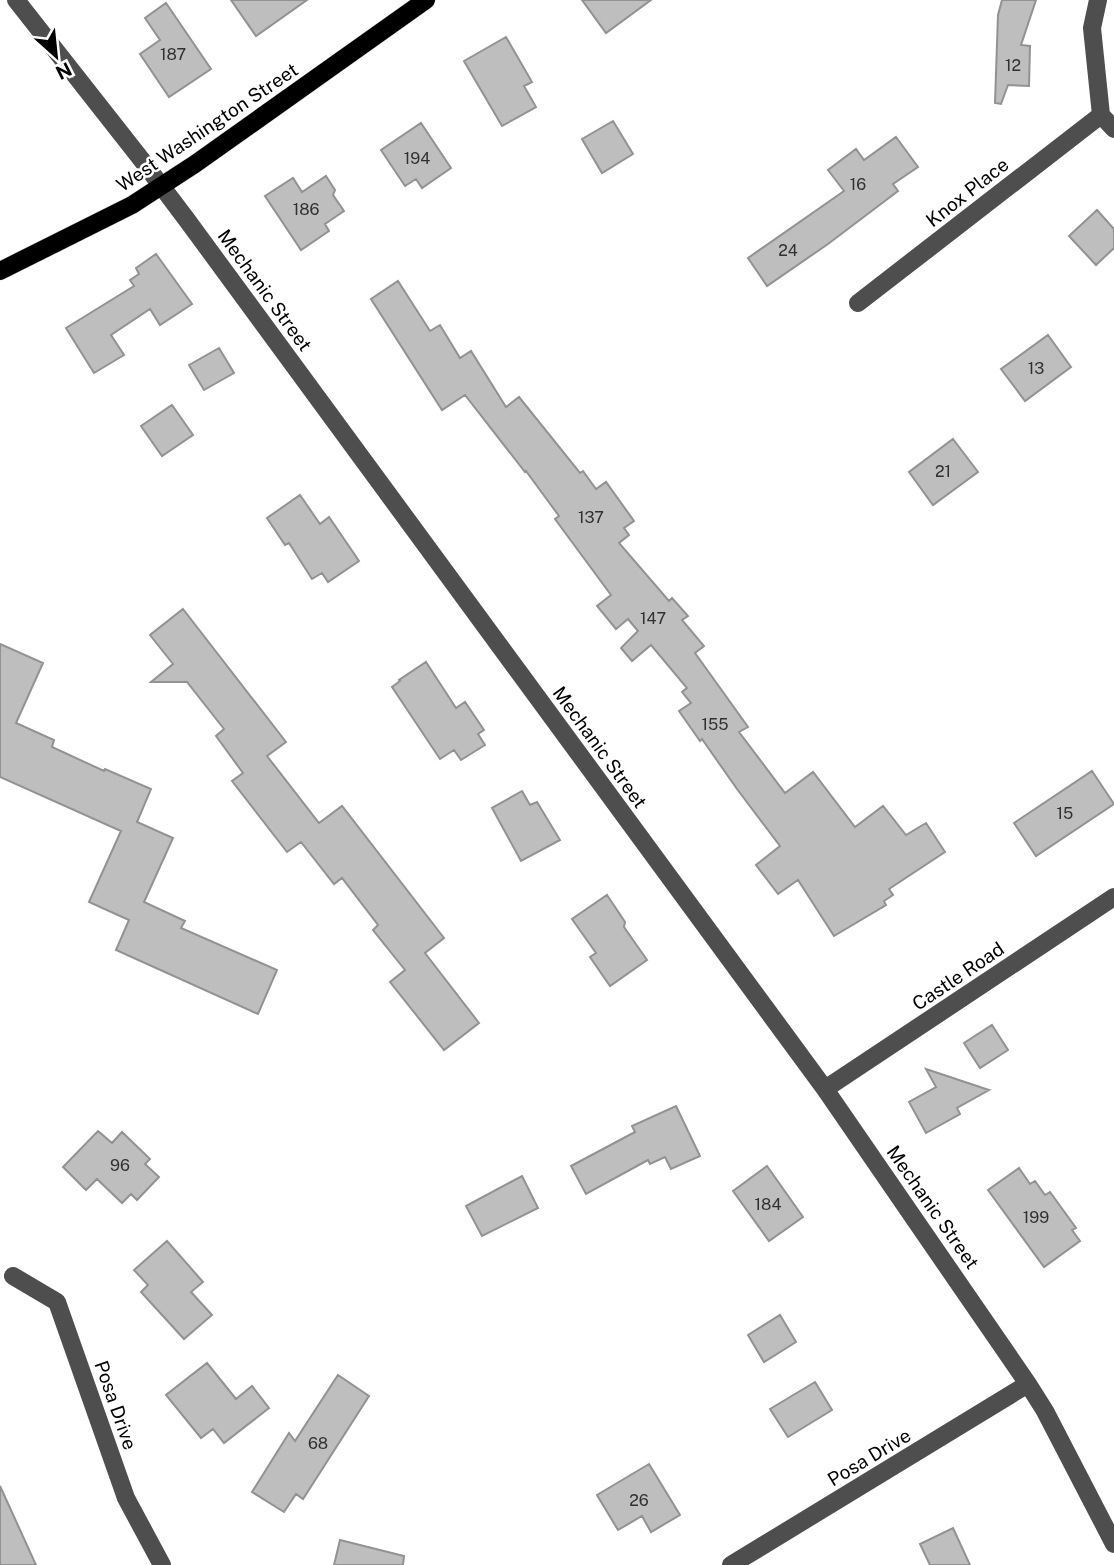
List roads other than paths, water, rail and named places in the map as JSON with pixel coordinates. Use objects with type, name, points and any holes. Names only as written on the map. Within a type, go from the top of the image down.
[{"type":"main road","name":"West Washington Street","points":[[0,271],[132,205],[162,186],[426,0]]},
{"type":"street","name":"Mechanic Street","points":[[16,0],[162,186],[825,1090],[1028,1384],[1045,1411],[1114,1544]]},
{"type":"street","points":[[1098,0],[1092,28],[1101,114],[1114,129]]},
{"type":"street","name":"Knox Place","points":[[858,303],[1101,114]]},
{"type":"street","name":"Castle Road","points":[[825,1090],[1114,897]]},
{"type":"street","name":"Posa Drive","points":[[13,1276],[57,1302],[126,1498],[162,1565]]},
{"type":"street","name":"Posa Drive","points":[[731,1565],[1028,1384]]}]
